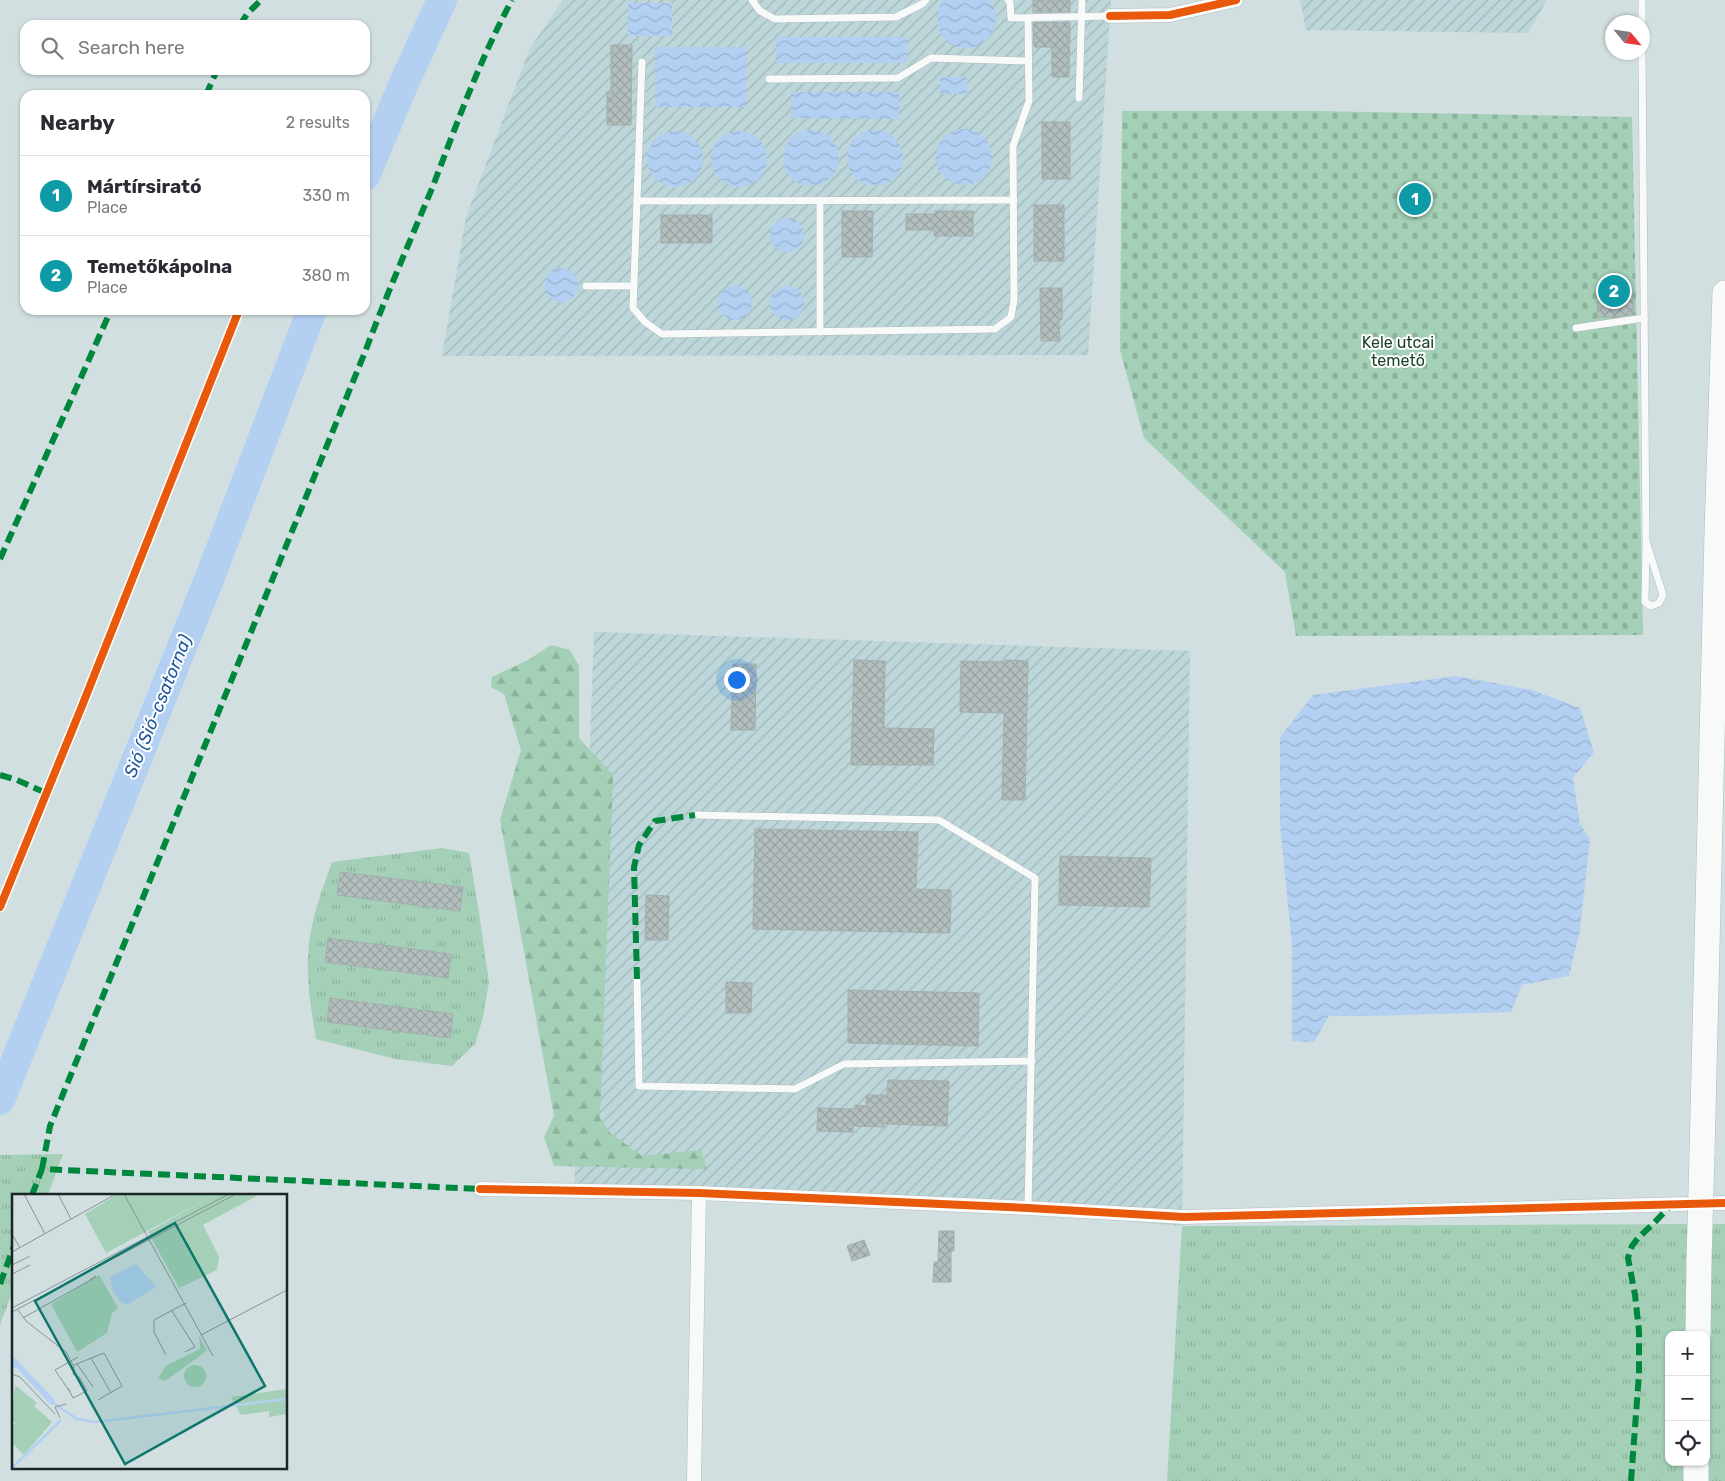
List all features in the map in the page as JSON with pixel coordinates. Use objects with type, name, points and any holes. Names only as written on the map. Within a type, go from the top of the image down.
[{"type":"highway","points":[[1698,1331],[1725,293]]},
{"type":"highway","points":[[1696,1466],[1696,1481]]},
{"type":"street","points":[[1110,16],[1170,15],[1236,0]]},
{"type":"street","points":[[480,1189],[699,1193],[1184,1217],[1725,1203]]},
{"type":"street","points":[[694,1481],[699,1193]]},
{"type":"lane","points":[[752,0],[760,11],[775,18],[896,17],[922,4],[926,0]]},
{"type":"lane","points":[[1008,0],[1010,2],[1011,18],[1110,16]]},
{"type":"lane","points":[[1079,98],[1082,0]]},
{"type":"lane","points":[[1642,0],[1642,15]]},
{"type":"lane","points":[[642,62],[634,308],[645,322],[662,334],[995,329],[1011,317],[1014,300],[1013,146],[1028,101],[1028,18]]},
{"type":"lane","points":[[769,79],[898,78],[931,58],[1028,61]]},
{"type":"lane","points":[[1642,60],[1645,602],[1651,606],[1659,604],[1662,595],[1646,541]]},
{"type":"lane","points":[[637,201],[1014,200]]},
{"type":"lane","points":[[820,201],[820,332]]},
{"type":"lane","points":[[586,286],[634,286]]},
{"type":"lane","points":[[1576,328],[1644,318]]},
{"type":"lane","points":[[695,815],[939,820],[1035,878],[1028,1208]]},
{"type":"lane","points":[[637,979],[639,1086],[795,1089],[844,1064],[1032,1062]]},
{"type":"shaded area","points":[[563,0],[1111,0],[1088,355],[442,356],[466,217],[530,48]]},
{"type":"shaded area","points":[[1300,0],[1547,0],[1528,33],[1306,30]]},
{"type":"shaded area","points":[[594,632],[1190,651],[1182,1226],[1027,1213],[574,1194]]},
{"type":"green space","name":"Kele utcai temető","points":[[1122,111],[1315,111],[1632,117],[1643,635],[1296,636],[1285,572],[1144,438],[1120,350]]},
{"type":"green space","points":[[551,645],[570,650],[579,666],[579,738],[613,775],[600,1118],[609,1132],[642,1156],[701,1150],[707,1169],[554,1166],[544,1137],[554,1116],[500,820],[521,750],[504,694],[491,687],[492,677],[528,660]]},
{"type":"green space","points":[[442,848],[469,853],[489,982],[483,1017],[475,1044],[452,1066],[395,1059],[316,1039],[308,980],[309,944],[315,913],[332,862]]},
{"type":"green space","points":[[63,1154],[48,1194],[12,1194],[12,1292],[0,1325],[0,1155]]},
{"type":"green space","points":[[1725,1224],[1725,1481],[1167,1481],[1182,1226]]},
{"type":"water","points":[[943,0],[989,0],[995,10],[996,17],[990,36],[979,45],[973,47],[957,47],[949,43],[940,32],[938,24],[939,8]]},
{"type":"water","points":[[628,3],[672,3],[672,36],[628,36]]},
{"type":"water","points":[[776,37],[907,37],[907,63],[776,63]]},
{"type":"water","points":[[655,47],[746,47],[746,107],[655,107]]},
{"type":"water","points":[[940,77],[967,77],[967,94],[940,94]]},
{"type":"water","points":[[791,92],[899,92],[899,119],[791,118]]},
{"type":"water","points":[[964,129],[975,131],[984,137],[990,146],[992,157],[990,168],[984,177],[975,183],[964,185],[953,183],[944,177],[938,168],[936,157],[938,146],[944,137],[953,131]]},
{"type":"water","points":[[811,130],[822,132],[831,138],[837,147],[839,158],[837,169],[831,178],[822,184],[811,186],[800,184],[791,178],[785,169],[783,158],[785,147],[791,138],[800,132]]},
{"type":"water","points":[[875,130],[886,132],[895,138],[901,147],[903,158],[901,169],[895,178],[886,184],[875,186],[864,184],[855,178],[849,169],[847,158],[849,147],[855,138],[864,132]]},
{"type":"water","points":[[675,131],[686,133],[695,139],[701,148],[703,159],[701,170],[695,179],[686,185],[675,187],[664,185],[655,179],[649,170],[647,159],[649,148],[655,139],[664,133]]},
{"type":"water","points":[[739,131],[750,133],[759,139],[765,148],[767,159],[765,170],[759,179],[750,185],[739,187],[728,185],[719,179],[713,170],[711,159],[713,148],[719,139],[728,133]]},
{"type":"water","points":[[787,218],[799,223],[804,235],[799,247],[787,252],[775,247],[770,235],[775,223]]},
{"type":"water","points":[[561,268],[573,273],[578,285],[573,297],[561,302],[549,297],[544,285],[549,273]]},
{"type":"water","points":[[735,286],[747,291],[752,303],[747,315],[735,320],[723,315],[718,303],[723,291]]},
{"type":"water","points":[[787,286],[799,291],[804,303],[799,315],[787,320],[775,315],[770,303],[775,291]]},
{"type":"water","points":[[1456,676],[1532,690],[1580,708],[1594,752],[1573,778],[1580,824],[1590,839],[1580,930],[1569,976],[1522,985],[1511,1012],[1329,1016],[1314,1042],[1292,1041],[1292,945],[1280,825],[1280,737],[1313,695]]},
{"type":"building","points":[[1033,0],[1070,0],[1070,12],[1033,12]]},
{"type":"building","points":[[1070,22],[1069,77],[1052,77],[1052,47],[1034,47],[1033,23]]},
{"type":"building","points":[[611,45],[632,45],[631,125],[607,125],[607,92],[611,92]]},
{"type":"building","points":[[1042,122],[1070,122],[1070,179],[1042,179]]},
{"type":"building","points":[[1034,205],[1064,205],[1064,261],[1034,261]]},
{"type":"building","points":[[842,211],[873,211],[872,257],[842,257]]},
{"type":"building","points":[[935,211],[973,211],[973,236],[934,236],[934,230],[906,230],[906,214],[935,214]]},
{"type":"building","points":[[661,215],[712,215],[712,243],[661,243]]},
{"type":"building","points":[[1608,282],[1621,282],[1621,300],[1633,300],[1634,314],[1597,317],[1598,300],[1608,300]]},
{"type":"building","points":[[1040,288],[1062,288],[1062,320],[1059,320],[1060,341],[1041,341]]},
{"type":"building","points":[[854,660],[885,661],[884,728],[934,729],[933,765],[851,765]]},
{"type":"building","points":[[1005,660],[1028,661],[1025,800],[1002,800],[1004,713],[960,712],[961,661],[1005,662]]},
{"type":"building","points":[[733,664],[756,664],[755,730],[731,730]]},
{"type":"building","points":[[755,829],[918,832],[916,889],[951,890],[950,933],[753,929]]},
{"type":"building","points":[[1060,856],[1151,858],[1149,907],[1059,905]]},
{"type":"building","points":[[340,872],[463,887],[460,911],[337,895]]},
{"type":"building","points":[[646,895],[669,896],[668,940],[645,940]]},
{"type":"building","points":[[328,938],[451,954],[448,978],[325,962]]},
{"type":"building","points":[[726,982],[752,983],[751,1013],[726,1013]]},
{"type":"building","points":[[848,990],[979,993],[978,1046],[848,1043]]},
{"type":"building","points":[[330,998],[453,1014],[450,1038],[327,1022]]},
{"type":"building","points":[[888,1080],[949,1081],[947,1126],[884,1124],[884,1127],[853,1126],[853,1132],[817,1131],[818,1108],[855,1109],[855,1105],[866,1106],[866,1095],[887,1095]]},
{"type":"building","points":[[939,1231],[954,1231],[954,1251],[951,1251],[951,1282],[933,1282],[934,1262],[938,1262]]},
{"type":"building","points":[[864,1240],[870,1255],[852,1261],[847,1246]]},
{"type":"waterway","name":"Sió (Sió-csatorna)","points":[[370,164],[442,0]]},
{"type":"waterway","name":"Sió (Sió-csatorna)","points":[[0,1100],[210,577],[310,315]]},
{"type":"marked path","points":[[243,20],[261,0]]},
{"type":"marked path","points":[[42,1169],[50,1126],[470,92],[500,22],[512,0]]},
{"type":"marked path","points":[[208,90],[215,75]]},
{"type":"marked path","points":[[0,559],[109,315]]},
{"type":"marked path","points":[[0,775],[17,780],[46,793]]},
{"type":"marked path","points":[[637,979],[634,867],[639,845],[655,821],[695,815]]},
{"type":"marked path","points":[[32,1194],[42,1169],[480,1189]]},
{"type":"marked path","points":[[1631,1481],[1639,1374],[1639,1331],[1628,1258],[1632,1246],[1638,1238],[1673,1203]]},
{"type":"marked path","points":[[0,1284],[12,1251]]},
{"type":"cycle path","points":[[1110,16],[1170,15],[1236,0]]},
{"type":"cycle path","points":[[0,907],[237,315]]},
{"type":"cycle path","points":[[480,1189],[699,1193],[1184,1217],[1725,1203]]},
{"type":"place","name":"Mártírsirató","points":[[1415,199]]},
{"type":"place","name":"Temetőkápolna","points":[[1614,291]]}]
